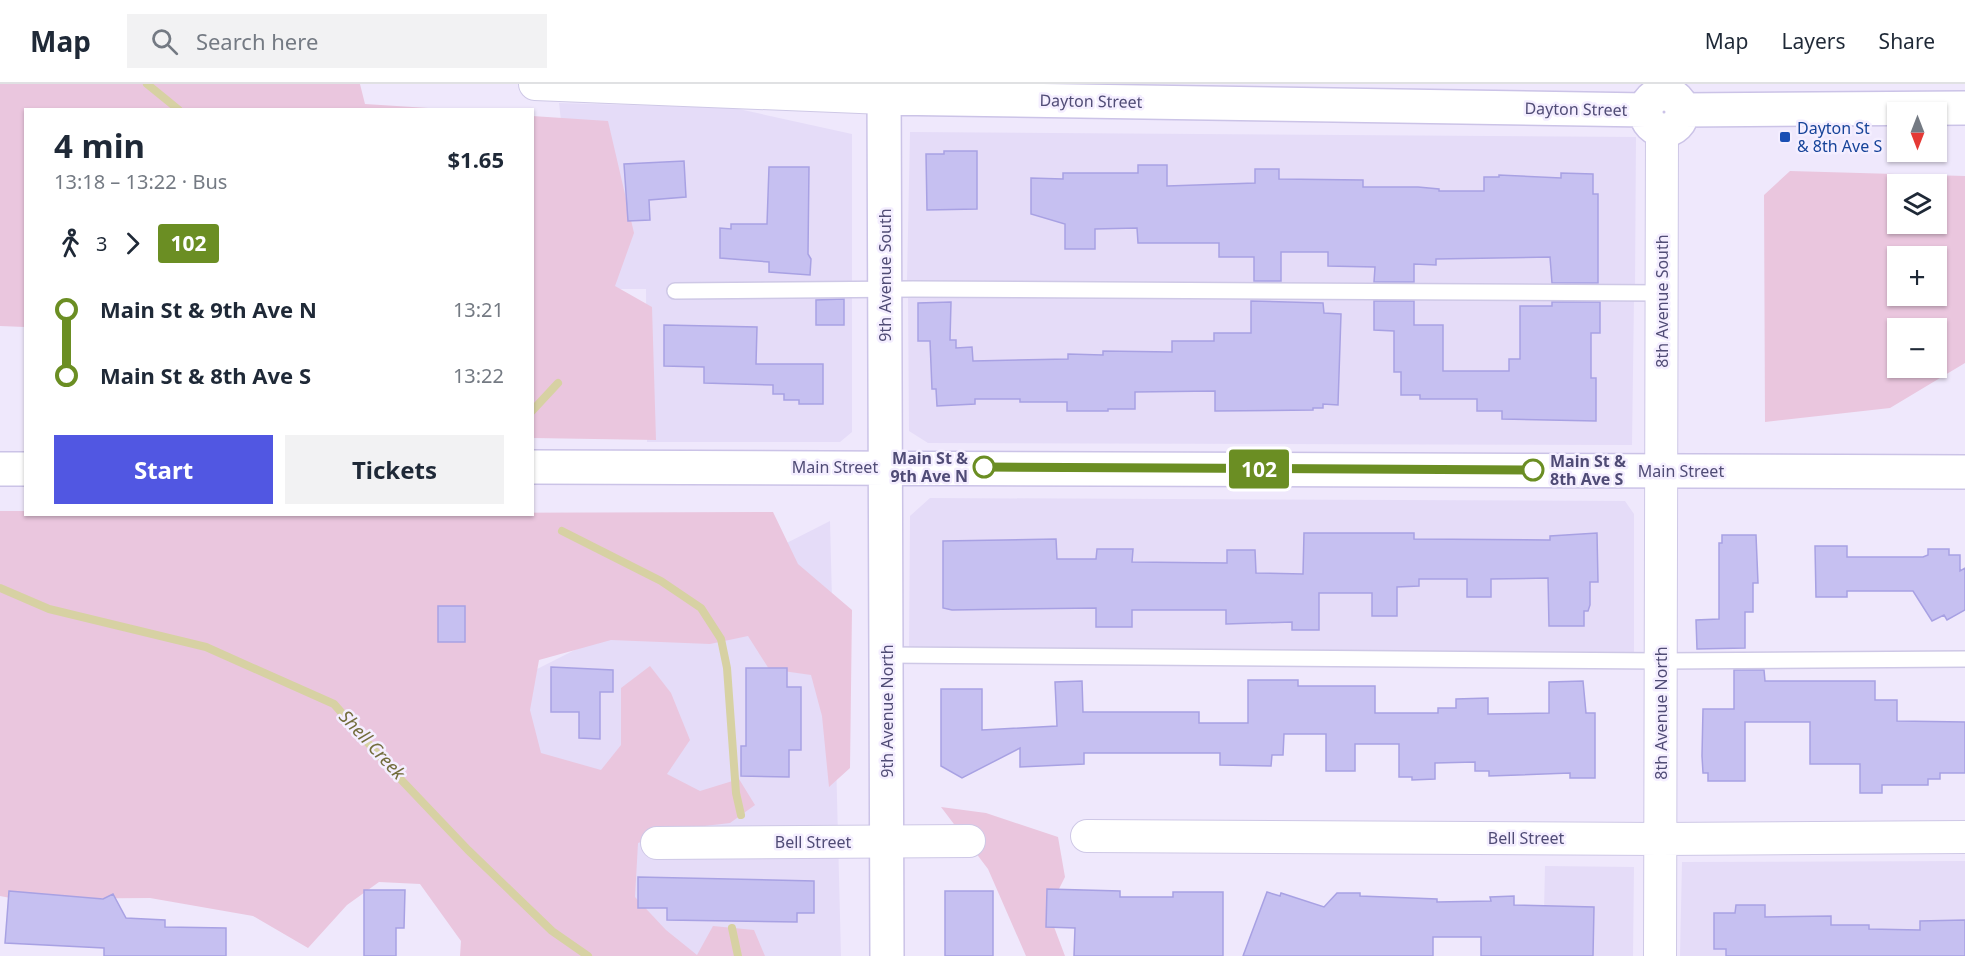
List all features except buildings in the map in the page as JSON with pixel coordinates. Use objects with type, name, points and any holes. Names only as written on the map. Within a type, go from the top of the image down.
[{"type":"main road","name":"Dayton Street","points":[[884,91],[1663,106],[1965,108]]},
{"type":"main road","name":"9th Avenue South","points":[[884,91],[886,467]]},
{"type":"main road","name":"Main Street","points":[[534,468],[886,467],[1965,472]]},
{"type":"main road","name":"9th Avenue North","points":[[886,467],[887,956]]},
{"type":"main road","points":[[0,469],[24,469]]},
{"type":"street","name":"Dayton Street","points":[[535,84],[884,91]]},
{"type":"street","name":"8th Avenue South","points":[[1662,471],[1663,106]]},
{"type":"street","name":"8th Avenue North","points":[[1660,956],[1662,471]]},
{"type":"street","name":"Bell Street","points":[[1087,836],[1660,839],[1965,837]]},
{"type":"street","name":"Bell Street","points":[[657,843],[969,841]]},
{"type":"lane","points":[[675,291],[885,289],[1663,293]]},
{"type":"lane","points":[[887,655],[1661,661],[1965,659]]},
{"type":"shaded area","points":[[0,84],[360,84],[365,104],[428,108],[24,108],[24,327],[0,326]]},
{"type":"shaded area","points":[[559,103],[734,108],[852,134],[852,432],[840,442],[647,442],[646,289],[580,289]]},
{"type":"shaded area","points":[[534,116],[608,121],[634,233],[615,286],[652,307],[656,440],[534,438]]},
{"type":"shaded area","points":[[910,132],[1636,137],[1635,289],[907,282]]},
{"type":"shaded area","points":[[1790,171],[1895,174],[1887,174],[1887,234],[1947,234],[1947,175],[1965,176],[1965,363],[1947,374],[1947,318],[1887,318],[1887,378],[1940,378],[1890,408],[1765,422],[1764,195]]},
{"type":"shaded area","points":[[908,294],[1634,298],[1632,445],[928,443],[909,431]]},
{"type":"shaded area","points":[[930,498],[1625,501],[1634,514],[1634,652],[909,651],[910,516]]},
{"type":"shaded area","points":[[0,511],[24,511],[24,516],[534,516],[534,513],[773,512],[798,564],[852,610],[850,768],[829,787],[822,716],[811,675],[769,669],[748,636],[710,644],[611,640],[539,660],[530,710],[541,753],[601,770],[621,745],[621,688],[650,666],[671,693],[690,740],[667,774],[700,791],[739,779],[755,805],[730,823],[679,829],[638,843],[635,897],[666,930],[697,955],[713,926],[754,930],[765,956],[460,956],[461,941],[420,884],[379,882],[347,905],[308,948],[253,916],[150,898],[16,899],[0,896]]},
{"type":"shaded area","points":[[830,521],[841,956],[643,956],[474,701]]},
{"type":"shaded area","points":[[941,807],[986,813],[1058,837],[1065,877],[1048,911],[1065,956],[1026,956],[988,869]]},
{"type":"shaded area","points":[[1965,861],[1965,956],[1680,956],[1682,862]]},
{"type":"shaded area","points":[[1545,866],[1634,867],[1633,956],[1543,956]]},
{"type":"waterway","points":[[147,84],[177,108]]},
{"type":"waterway","points":[[534,409],[558,383]]},
{"type":"waterway","points":[[562,531],[661,581],[701,608],[721,639],[727,668],[736,793],[741,815]]},
{"type":"waterway","name":"Shell Creek","points":[[0,588],[49,609],[206,647],[334,704],[389,767],[468,850],[552,931],[588,956]]},
{"type":"waterway","points":[[732,928],[738,956]]},
{"type":"bus line","name":"102","points":[[984,467],[1533,470]]},
{"type":"place","name":"Dayton St & 8th Ave S","points":[[1785,137]]},
{"type":"place","name":"Main St & 9th Ave N","points":[[984,467]]},
{"type":"place","name":"Main St & 8th Ave S","points":[[1533,470]]}]
